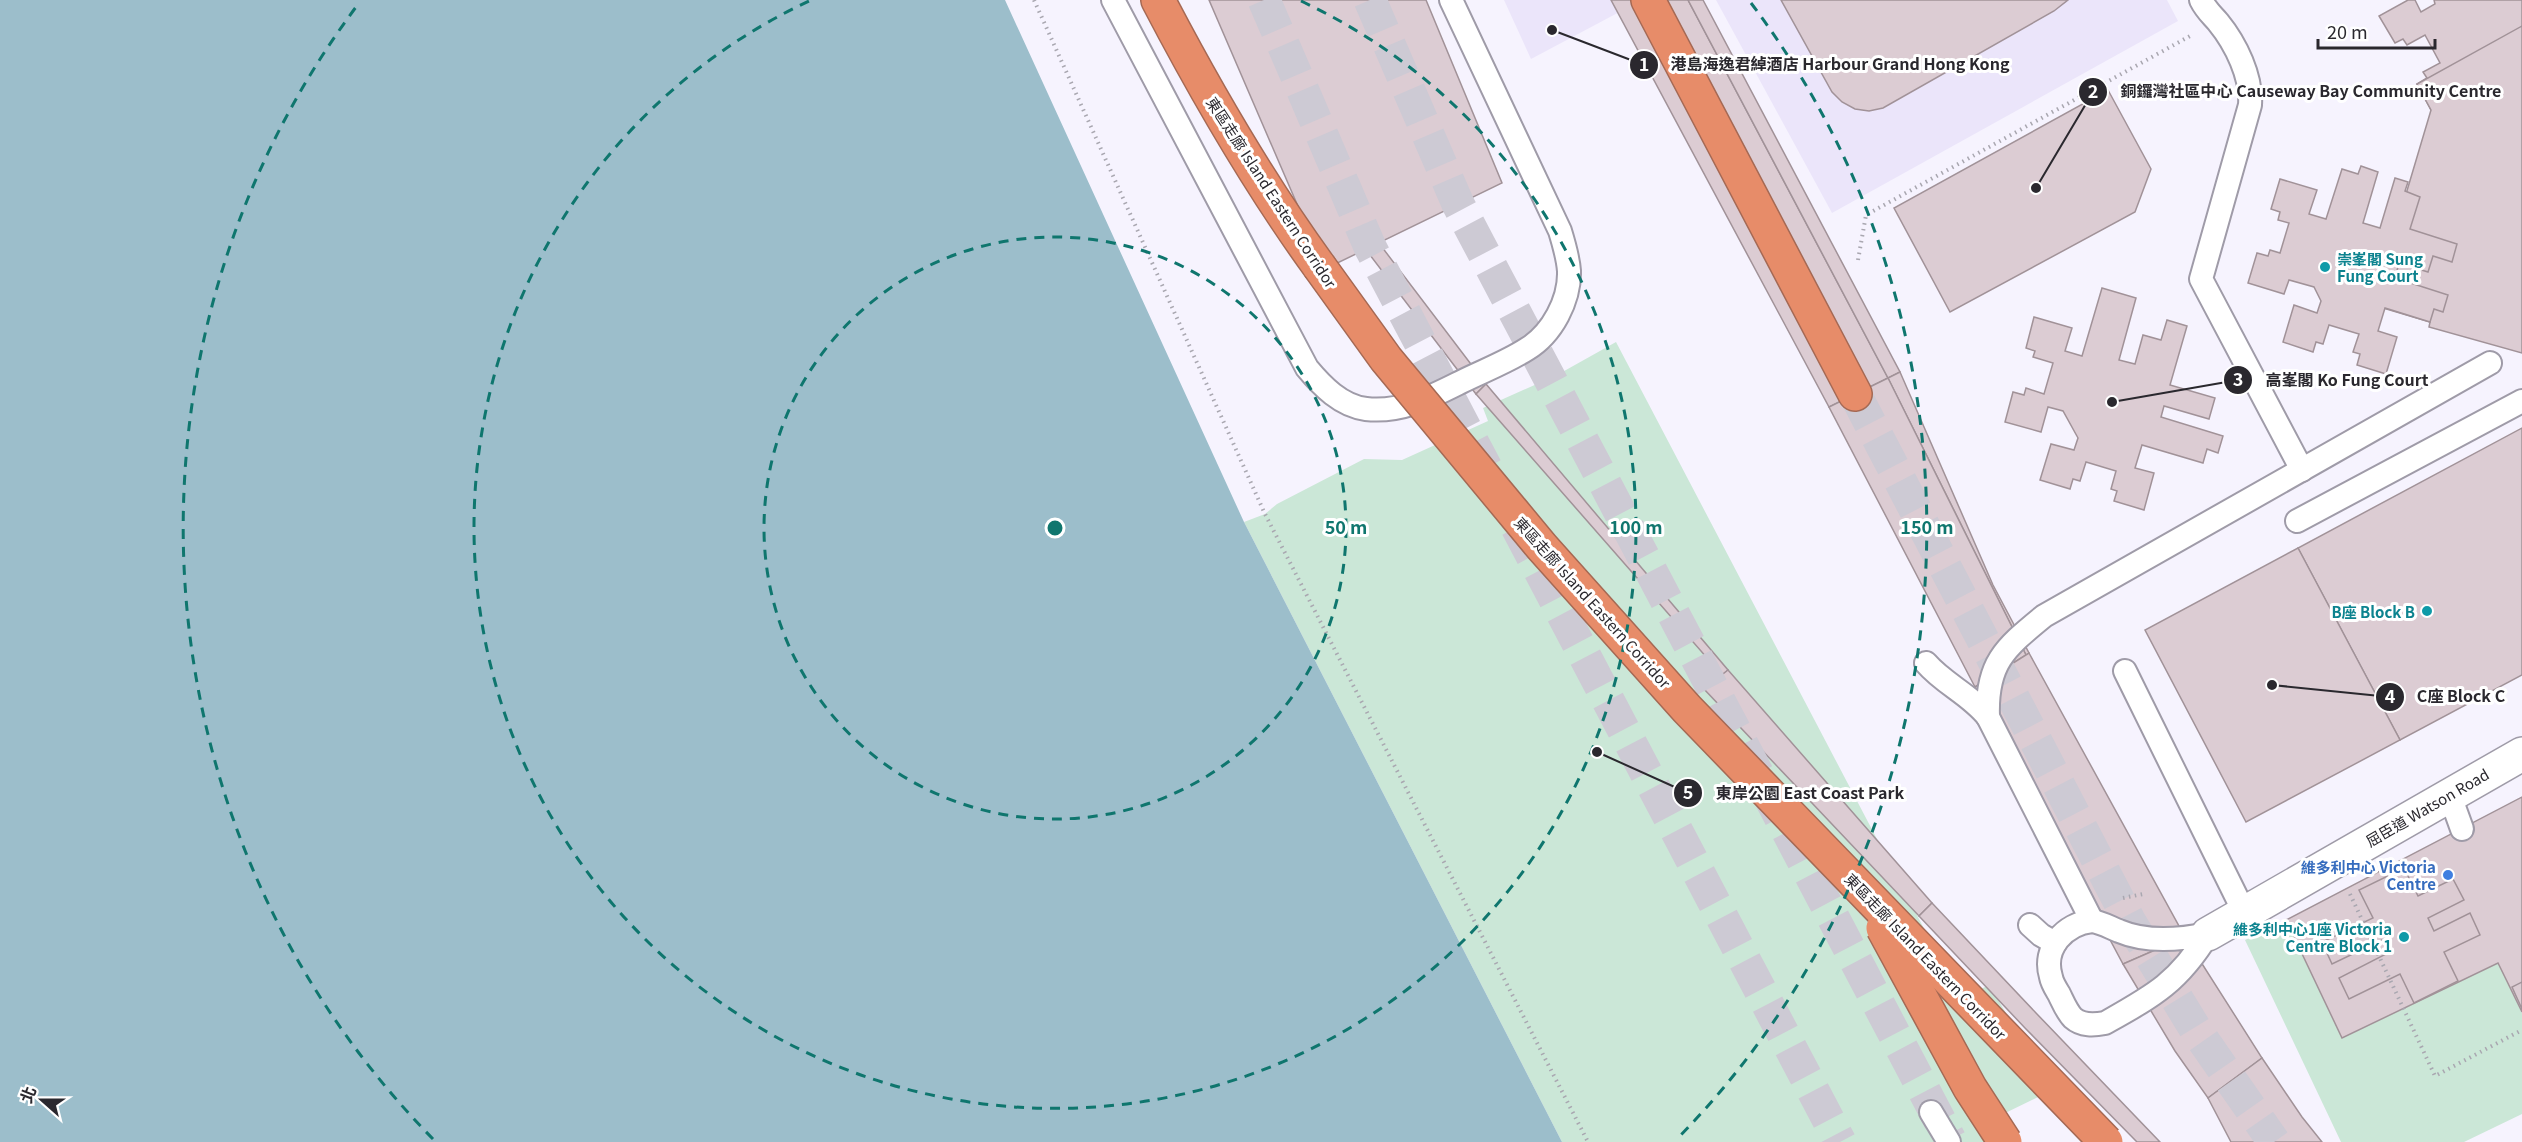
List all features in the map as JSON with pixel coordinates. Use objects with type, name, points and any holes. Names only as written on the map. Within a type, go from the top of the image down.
[{"type":"highway","name":"東區走廊 Island Eastern Corridor","points":[[1158,0],[1210,99],[1290,225],[1386,359],[1542,548],[1688,709],[2106,1142]]},
{"type":"highway","points":[[1648,0],[1855,394]]},
{"type":"highway","points":[[1863,892],[1970,1088],[2005,1142]]},
{"type":"street","name":"屈臣道 Watson Road","points":[[2208,934],[2450,793],[2522,754]]},
{"type":"lane","points":[[1113,0],[1307,368],[1333,395],[1365,409],[1382,409],[1402,407],[1425,400],[1529,348],[1547,330],[1559,313],[1566,293],[1569,273],[1560,231],[1451,0]]},
{"type":"lane","points":[[2201,0],[2247,71],[2251,93],[2250,105],[2201,279],[2302,470]]},
{"type":"lane","points":[[1988,717],[1987,695],[1992,672],[2004,651],[2044,616],[2490,363]]},
{"type":"lane","points":[[2297,521],[2522,401]]},
{"type":"lane","points":[[1926,663],[1941,678],[1972,699],[1988,717],[2092,921]]},
{"type":"lane","points":[[2125,671],[2244,912]]},
{"type":"lane","points":[[2450,793],[2462,829]]},
{"type":"lane","points":[[2092,921],[2138,937],[2160,939],[2184,939],[2208,934],[2194,956],[2166,986],[2105,1023],[2096,1025],[2074,1019],[2066,1009],[2050,976],[2050,958],[2055,943],[2065,931],[2078,923],[2092,921]]},
{"type":"lane","points":[[2030,925],[2055,943]]},
{"type":"lane","points":[[1931,1112],[1949,1142]]},
{"type":"path","points":[[1034,0],[1265,514],[1588,1142]]},
{"type":"path","points":[[1858,260],[1866,215],[2198,32]]},
{"type":"path","points":[[2350,893],[2435,1076],[2522,1030]]},
{"type":"shaded area","points":[[1504,0],[1642,0],[1531,59]]},
{"type":"shaded area","points":[[1716,0],[2167,0],[2178,21],[1832,213]]},
{"type":"green space","points":[[1616,342],[1961,999],[1995,982],[1997,998],[2045,1079],[2063,1085],[1995,1118],[2008,1142],[1562,1142],[1244,522],[1265,514],[1277,504],[1364,459],[1402,460],[1488,421],[1483,408],[1557,375]]},
{"type":"green space","points":[[2286,920],[2342,1038],[2498,963],[2522,1013],[2522,1114],[2464,1142],[2341,1142],[2245,940]]},
{"type":"water","points":[[0,0],[1005,0],[1244,522],[1562,1142],[0,1142]]},
{"type":"building","points":[[1209,0],[1426,0],[1502,183],[1325,269]]},
{"type":"building","points":[[1611,0],[1688,0],[1888,378],[1829,407]]},
{"type":"building","points":[[1688,0],[1703,0],[1900,372],[1888,378]]},
{"type":"building","points":[[1781,0],[2068,0],[2054,11],[1883,108],[1869,111],[1855,109],[1842,102],[1832,92]]},
{"type":"building","points":[[2408,0],[2415,0],[2421,12],[2435,4],[2434,0],[2522,0],[2522,56],[2510,63],[2522,85],[2522,95],[2495,110],[2476,76],[2470,80],[2464,70],[2456,75],[2464,91],[2431,110],[2417,84],[2427,78],[2423,72],[2440,63],[2425,35],[2407,45],[2403,39],[2395,43],[2379,16]]},
{"type":"building","points":[[2522,26],[2522,353],[2429,327],[2430,322],[2373,305],[2431,110],[2417,84]]},
{"type":"building","points":[[2108,90],[2151,169],[2135,212],[1950,312],[1894,208]]},
{"type":"building","name":"崇峯閣 Sung Fung Court","points":[[2361,166],[2378,172],[2363,223],[2380,228],[2395,178],[2408,182],[2405,191],[2420,197],[2410,229],[2457,244],[2452,262],[2433,256],[2428,272],[2399,263],[2395,278],[2448,295],[2443,312],[2434,309],[2430,322],[2385,308],[2378,331],[2397,337],[2386,374],[2357,365],[2360,354],[2353,352],[2359,334],[2329,325],[2323,344],[2316,342],[2313,352],[2283,342],[2294,305],[2317,313],[2321,301],[2314,287],[2289,280],[2284,294],[2248,283],[2257,253],[2268,256],[2270,250],[2280,253],[2289,223],[2278,220],[2280,212],[2271,209],[2280,179],[2317,190],[2309,214],[2326,219],[2342,169],[2358,174]]},
{"type":"building","points":[[1369,230],[1486,384],[1476,394],[1357,238]]},
{"type":"building","points":[[2102,288],[2136,298],[2119,360],[2135,364],[2143,335],[2161,340],[2167,320],[2187,326],[2170,385],[2215,398],[2209,419],[2164,406],[2161,417],[2223,436],[2218,453],[2207,449],[2203,463],[2142,445],[2135,468],[2154,473],[2144,510],[2114,501],[2117,491],[2111,489],[2116,471],[2086,462],[2080,481],[2073,479],[2070,489],[2040,480],[2051,444],[2074,450],[2078,438],[2063,411],[2048,407],[2041,432],[2005,422],[2013,392],[2024,395],[2026,388],[2044,394],[2053,363],[2033,357],[2035,351],[2026,348],[2034,317],[2072,328],[2065,351],[2082,356]]},
{"type":"building","points":[[1900,372],[1993,585],[2029,653],[2026,655],[1888,378]]},
{"type":"building","points":[[1888,378],[2026,655],[1975,687],[1829,407]]},
{"type":"building","points":[[1486,384],[1728,670],[1722,675],[1476,394]]},
{"type":"building","name":"B座 Block B","points":[[2522,428],[2522,675],[2400,740],[2298,548]]},
{"type":"building","points":[[2298,548],[2400,740],[2246,822],[2145,630]]},
{"type":"building","points":[[2029,653],[2185,937],[2123,964],[1975,687]]},
{"type":"building","points":[[1728,670],[1932,903],[1919,916],[1704,689]]},
{"type":"building","name":"維多利中心 Victoria Centre","points":[[2522,797],[2522,1012],[2498,963],[2342,1038],[2286,920]]},
{"type":"building","name":"維多利中心1座 Victoria Centre Block 1","points":[[2404,868],[2418,896],[2453,879],[2464,900],[2428,918],[2434,931],[2470,913],[2480,935],[2444,952],[2458,981],[2414,1003],[2400,974],[2349,999],[2339,978],[2390,952],[2384,939],[2332,964],[2322,942],[2373,918],[2359,890]]},
{"type":"building","points":[[1932,903],[2160,1142],[2137,1142],[2025,1028],[1919,916]]},
{"type":"building","points":[[2185,937],[2262,1058],[2208,1098],[2175,1051],[2123,964]]},
{"type":"building","points":[[2522,982],[2522,1009],[2512,987]]},
{"type":"building","points":[[2262,1058],[2322,1142],[2231,1142],[2208,1098]]},
{"type":"tunnel","points":[[1264,0],[1370,247],[1486,468]]},
{"type":"tunnel","points":[[1370,0],[1458,204],[1950,1140]]},
{"type":"tunnel","points":[[1855,394],[2130,922],[2196,1030],[2274,1142]]},
{"type":"tunnel","points":[[1517,527],[1840,1142]]},
{"type":"place","name":"港島海逸君綽酒店 Harbour Grand Hong Kong","points":[[1552,30]]},
{"type":"place","name":"銅鑼灣社區中心 Causeway Bay Community Centre","points":[[2036,188]]},
{"type":"place","name":"崇峯閣 Sung Fung Court","points":[[2325,267]]},
{"type":"place","name":"高峯閣 Ko Fung Court","points":[[2112,402]]},
{"type":"place","name":"B座 Block B","points":[[2427,611]]},
{"type":"place","name":"C座 Block C","points":[[2272,685]]},
{"type":"place","name":"東岸公園 East Coast Park","points":[[1597,752]]},
{"type":"place","name":"維多利中心 Victoria Centre","points":[[2448,875]]},
{"type":"place","name":"維多利中心1座 Victoria Centre Block 1","points":[[2404,937]]}]
